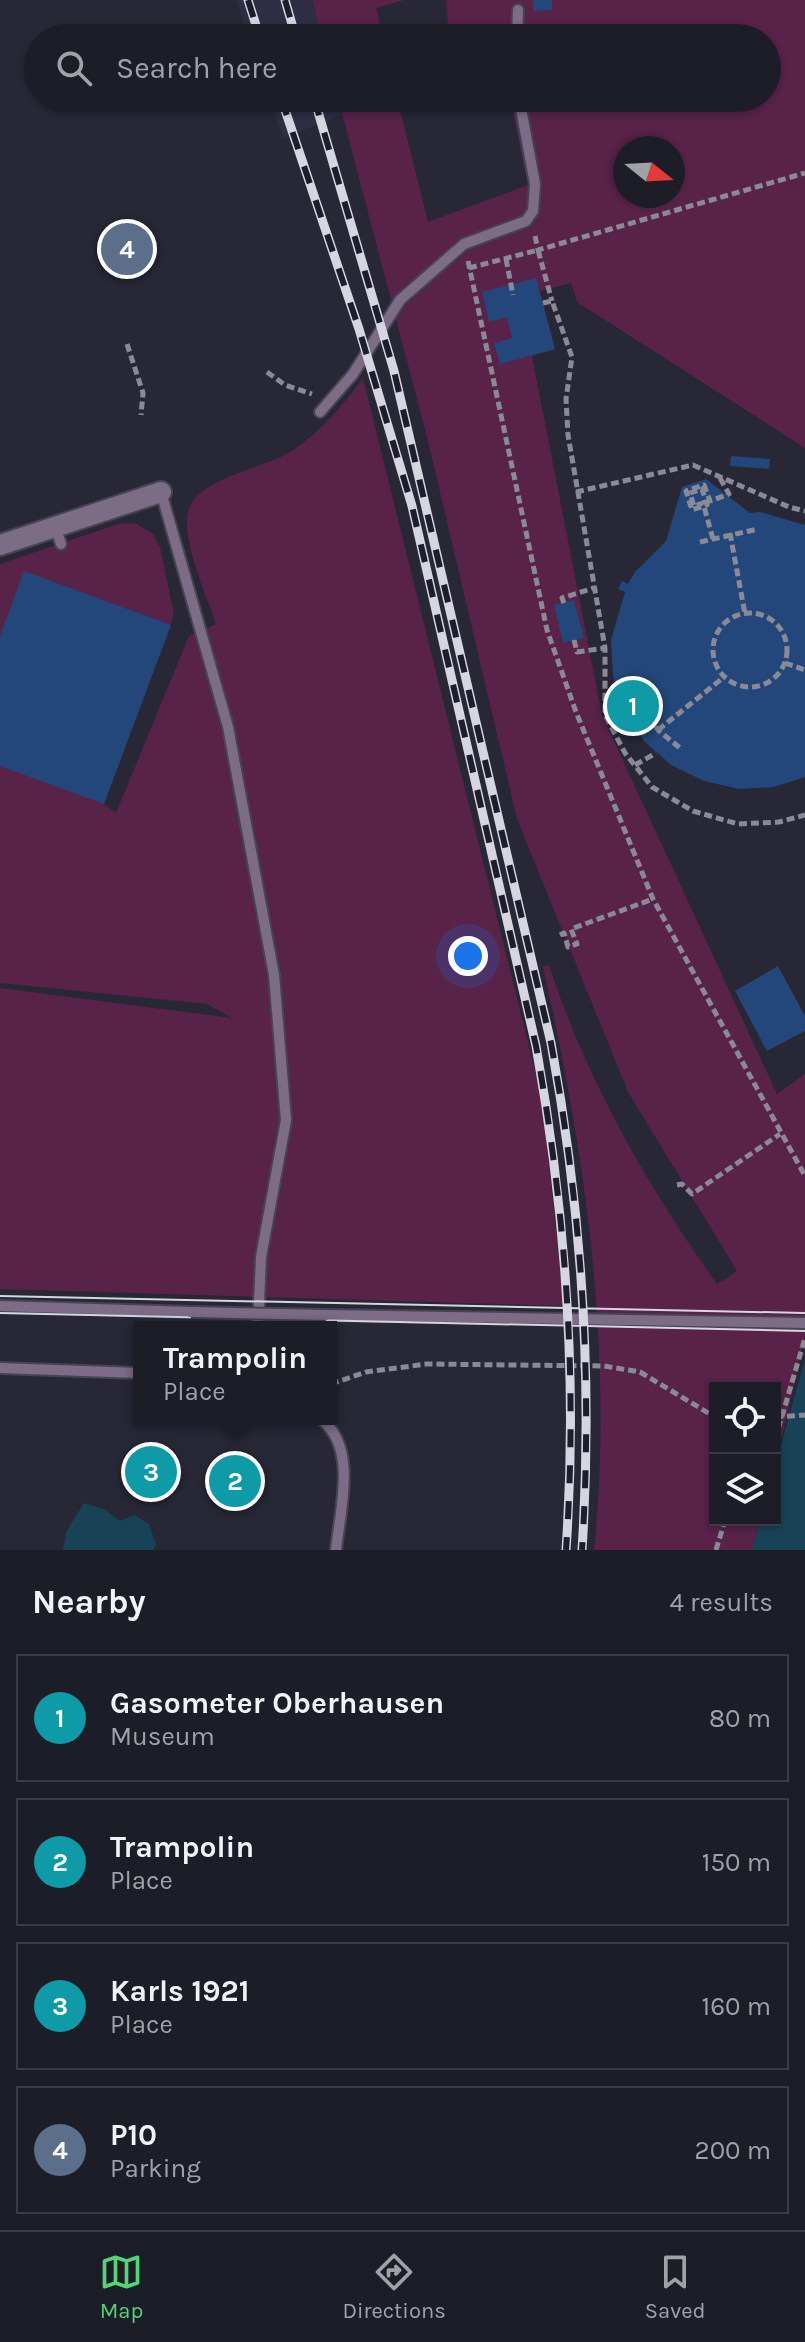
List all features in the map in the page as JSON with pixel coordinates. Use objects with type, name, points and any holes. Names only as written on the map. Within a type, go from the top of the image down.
[{"type":"street","points":[[0,545],[58,535],[161,492]]},
{"type":"lane","points":[[518,10],[518,24]]},
{"type":"lane","points":[[320,412],[353,374],[400,300],[464,244],[526,221],[536,197],[522,112]]},
{"type":"lane","points":[[161,492],[228,727],[274,975],[286,1120],[261,1257],[258,1321]]},
{"type":"lane","points":[[0,1306],[805,1323]]},
{"type":"lane","points":[[0,1368],[133,1373]]},
{"type":"lane","points":[[328,1425],[333,1429],[344,1461],[336,1550]]},
{"type":"path","points":[[469,268],[805,173]]},
{"type":"path","points":[[530,215],[552,301],[572,357],[566,399],[576,492],[605,648],[605,715],[652,787],[693,811],[738,824],[779,822],[805,815]]},
{"type":"path","points":[[464,244],[547,630],[576,712],[653,899],[804,1174]]},
{"type":"path","points":[[506,259],[513,295]]},
{"type":"path","points":[[543,303],[552,301]]},
{"type":"path","points":[[127,344],[143,393],[141,415]]},
{"type":"path","points":[[267,372],[296,390],[333,397]]},
{"type":"path","points":[[576,492],[693,465],[805,511]]},
{"type":"path","points":[[713,539],[709,527],[706,515],[703,503],[694,506],[690,493],[702,489],[707,505],[692,510],[686,491],[704,485],[710,501],[729,494],[719,477]]},
{"type":"path","points":[[700,542],[758,529]]},
{"type":"path","points":[[730,533],[745,614]]},
{"type":"path","points":[[564,603],[562,598],[594,588]]},
{"type":"path","points":[[745,614],[764,616],[779,627],[786,644],[785,663],[776,677],[762,685],[746,687],[724,677],[713,656],[717,633],[724,624],[745,614]]},
{"type":"path","points":[[574,640],[577,652],[605,648]]},
{"type":"path","points":[[785,663],[805,670]]},
{"type":"path","points":[[658,730],[724,677]]},
{"type":"path","points":[[643,706],[658,730],[680,748]]},
{"type":"path","points":[[605,715],[624,711]]},
{"type":"path","points":[[635,765],[656,753]]},
{"type":"path","points":[[560,935],[564,933],[568,947],[577,944],[571,929],[653,899]]},
{"type":"path","points":[[677,1185],[682,1184],[692,1194],[780,1134]]},
{"type":"path","points":[[781,1419],[805,1337]]},
{"type":"path","points":[[337,1382],[366,1372],[427,1364],[604,1366],[640,1372],[709,1413]]},
{"type":"path","points":[[781,1417],[805,1415]]},
{"type":"path","points":[[716,1550],[723,1526]]},
{"type":"shaded area","points":[[236,0],[312,0],[318,24],[244,24]]},
{"type":"shaded area","points":[[312,0],[404,0],[376,8],[380,24],[318,24]]},
{"type":"shaded area","points":[[446,0],[805,0],[805,448],[577,302],[571,283],[540,291],[555,349],[532,356],[602,715],[777,1094],[805,1074],[805,1337],[781,1441],[781,1382],[709,1382],[709,1526],[758,1526],[752,1550],[594,1550],[601,1403],[592,1257],[572,1111],[543,967],[549,965],[581,1050],[621,1131],[691,1247],[717,1284],[737,1271],[628,1092],[517,819],[428,441],[342,112],[400,112],[428,222],[528,185],[513,112],[781,112],[781,24],[448,24]]},
{"type":"shaded area","points":[[274,112],[341,112],[342,115],[283,138]]},
{"type":"shaded area","points":[[363,378],[542,1099],[564,1306],[0,1289],[0,988],[232,1018],[207,1004],[0,983],[0,564],[118,524],[135,523],[153,534],[160,547],[174,614],[104,804],[116,813],[189,636],[216,624],[188,537],[188,512],[193,501],[216,483],[278,458],[301,445],[330,418]]},
{"type":"water","points":[[805,1359],[805,1550],[752,1550],[758,1526],[781,1526],[781,1445]]},
{"type":"water","points":[[84,1503],[104,1509],[120,1521],[134,1515],[149,1524],[156,1545],[153,1550],[63,1550],[66,1532]]},
{"type":"building","points":[[533,0],[552,0],[552,10],[533,11]]},
{"type":"building","points":[[536,278],[555,349],[500,364],[494,343],[512,338],[507,317],[489,322],[482,292]]},
{"type":"building","points":[[731,456],[770,459],[769,469],[730,466]]},
{"type":"building","points":[[706,479],[750,513],[760,512],[805,525],[805,777],[774,787],[739,789],[704,781],[671,765],[644,741],[624,711],[613,676],[611,640],[625,592],[618,589],[622,581],[628,584],[635,572],[666,541],[682,487]]},
{"type":"building","points":[[24,571],[171,625],[104,804],[0,766],[0,636]]},
{"type":"building","points":[[574,600],[584,638],[563,643],[554,605]]},
{"type":"building","points":[[778,966],[805,1016],[805,1031],[767,1051],[735,991]]},
{"type":"tram line","points":[[0,1296],[805,1313]]},
{"type":"tram line","points":[[0,1313],[805,1331]]},
{"type":"railway","points":[[248,0],[256,24]]},
{"type":"railway","points":[[285,0],[292,24]]},
{"type":"railway","points":[[286,112],[359,329],[412,506],[536,1046],[555,1172],[567,1297],[571,1423],[566,1550]]},
{"type":"railway","points":[[318,112],[394,371],[551,1043],[570,1169],[582,1295],[586,1422],[582,1550]]},
{"type":"place","name":"P10","points":[[127,249]]},
{"type":"place","name":"Gasometer Oberhausen","points":[[633,706]]},
{"type":"place","name":"Karls 1921","points":[[151,1472]]},
{"type":"place","name":"Trampolin","points":[[235,1481]]}]
